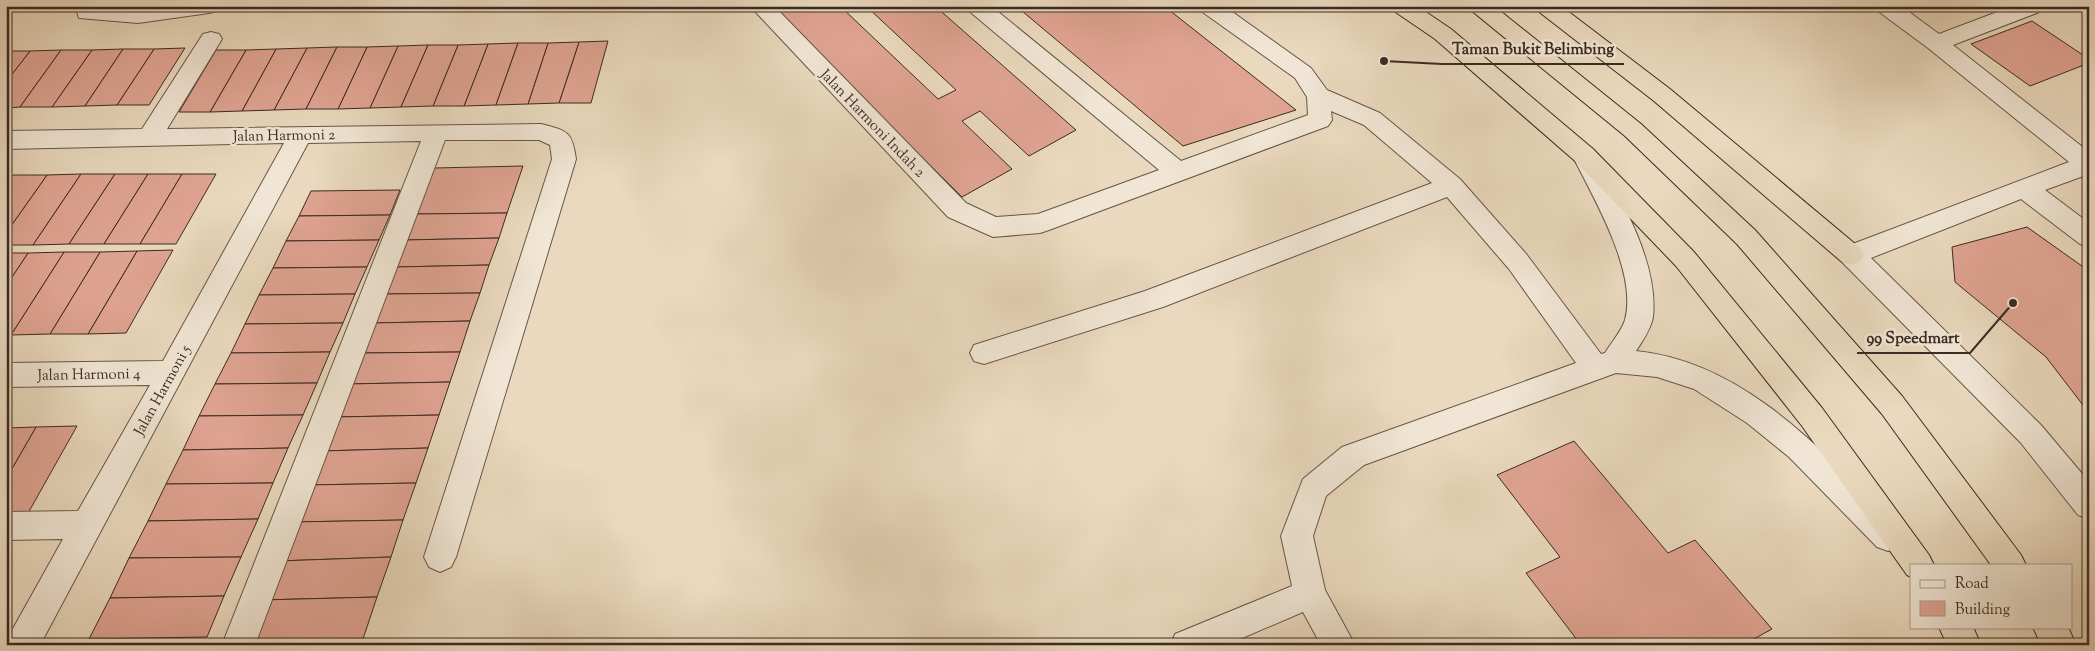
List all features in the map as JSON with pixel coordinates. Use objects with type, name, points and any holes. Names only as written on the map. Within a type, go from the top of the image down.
[{"type":"highway","points":[[1402,6],[1443,34],[1584,155],[1685,259],[1812,417],[1916,564]]},
{"type":"highway","points":[[1480,6],[1633,130],[1746,237],[1892,405],[2009,564]]},
{"type":"highway","points":[[1546,6],[1662,95],[1851,255]]},
{"type":"highway","points":[[1956,628],[1965,645]]},
{"type":"highway","points":[[2050,628],[2060,645]]},
{"type":"street","points":[[86,6],[87,13],[138,16],[209,6]]},
{"type":"street","name":"Jalan Harmoni Indah 2","points":[[761,6],[957,210],[993,228],[1040,223],[1179,173]]},
{"type":"street","points":[[977,6],[1179,173],[1320,108],[1372,119],[1451,185],[1605,364]]},
{"type":"street","points":[[1209,6],[1303,73],[1320,108]]},
{"type":"street","points":[[1886,6],[1936,43],[2089,165]]},
{"type":"street","points":[[1936,43],[2034,6]]},
{"type":"street","points":[[149,138],[212,39]]},
{"type":"street","points":[[238,645],[436,132]]},
{"type":"street","name":"Jalan Harmoni 2","points":[[6,140],[436,132],[541,132],[561,140],[564,159],[440,557]]},
{"type":"street","name":"Jalan Harmoni 5","points":[[22,645],[86,525],[244,244],[300,135]]},
{"type":"street","points":[[1584,155],[1628,242],[1638,281],[1639,319],[1605,364]]},
{"type":"street","points":[[2089,165],[1851,255],[2031,434],[2089,505]]},
{"type":"street","points":[[984,353],[1153,299],[1451,185]]},
{"type":"street","points":[[2025,189],[2089,237]]},
{"type":"street","points":[[1339,645],[1310,594],[1297,536],[1314,488],[1352,456],[1605,364],[1657,364],[1704,381],[1758,414],[1799,448],[1916,564]]},
{"type":"street","name":"Jalan Harmoni 4","points":[[6,375],[171,373]]},
{"type":"street","points":[[6,526],[86,525]]},
{"type":"street","points":[[1187,645],[1310,594]]},
{"type":"building","points":[[771,6],[840,6],[938,99],[956,90],[866,6],[935,6],[1076,130],[1029,156],[980,111],[962,121],[1012,169],[962,197]]},
{"type":"building","points":[[1016,6],[1164,6],[1296,110],[1183,146]]},
{"type":"building","points":[[2032,21],[2089,59],[2089,63],[2030,86],[1971,44]]},
{"type":"building","points":[[608,41],[591,103],[559,103],[579,42]]},
{"type":"building","points":[[579,42],[559,103],[528,104],[548,43]]},
{"type":"building","points":[[518,43],[496,105],[464,106],[488,44]]},
{"type":"building","points":[[518,43],[548,43],[528,104],[496,105]]},
{"type":"building","points":[[488,44],[464,106],[433,106],[458,45]]},
{"type":"building","points":[[428,45],[401,107],[370,108],[398,46]]},
{"type":"building","points":[[428,45],[458,45],[433,106],[401,107]]},
{"type":"building","points":[[398,46],[370,108],[338,109],[367,47]]},
{"type":"building","points":[[337,47],[306,109],[274,110],[307,48]]},
{"type":"building","points":[[337,47],[367,47],[338,109],[306,109]]},
{"type":"building","points":[[185,48],[149,105],[117,105],[154,49]]},
{"type":"building","points":[[307,48],[274,110],[242,111],[276,49]]},
{"type":"building","points":[[123,49],[85,106],[52,107],[92,50]]},
{"type":"building","points":[[123,49],[154,49],[117,105],[85,106]]},
{"type":"building","points":[[276,49],[242,111],[210,112],[246,50]]},
{"type":"building","points":[[61,50],[20,107],[6,108],[6,82],[30,51]]},
{"type":"building","points":[[61,50],[92,50],[52,107],[20,107]]},
{"type":"building","points":[[216,50],[246,50],[210,112],[179,112]]},
{"type":"building","points":[[6,51],[30,51],[6,82]]},
{"type":"building","points":[[523,166],[507,213],[416,214],[434,168]]},
{"type":"building","points":[[81,174],[33,245],[6,245],[6,233],[47,175]]},
{"type":"building","points":[[81,174],[115,174],[69,244],[33,245]]},
{"type":"building","points":[[115,174],[148,174],[104,244],[69,244]]},
{"type":"building","points":[[148,174],[182,174],[140,244],[104,244]]},
{"type":"building","points":[[182,174],[216,174],[176,244],[140,244]]},
{"type":"building","points":[[13,175],[47,175],[6,233],[6,184]]},
{"type":"building","points":[[400,190],[390,215],[299,216],[311,191]]},
{"type":"building","points":[[507,213],[499,238],[405,240],[416,214]]},
{"type":"building","points":[[390,215],[379,240],[286,241],[299,216]]},
{"type":"building","points":[[2027,227],[2089,271],[2089,413],[2046,357],[1955,282],[1952,247]]},
{"type":"building","points":[[499,238],[489,265],[395,267],[405,240]]},
{"type":"building","points":[[379,240],[367,267],[273,268],[286,241]]},
{"type":"building","points":[[173,250],[126,333],[88,334],[137,251]]},
{"type":"building","points":[[137,251],[88,334],[50,334],[100,252]]},
{"type":"building","points":[[64,252],[100,252],[50,334],[11,335]]},
{"type":"building","points":[[64,252],[11,335],[6,335],[6,286],[28,253]]},
{"type":"building","points":[[6,253],[28,253],[6,286]]},
{"type":"building","points":[[489,265],[480,293],[383,294],[395,267]]},
{"type":"building","points":[[367,267],[355,294],[259,295],[273,268]]},
{"type":"building","points":[[480,293],[470,321],[372,323],[383,294]]},
{"type":"building","points":[[355,294],[343,323],[245,324],[259,295]]},
{"type":"building","points":[[470,321],[460,352],[360,353],[372,323]]},
{"type":"building","points":[[343,323],[330,352],[231,353],[245,324]]},
{"type":"building","points":[[330,352],[317,383],[215,384],[231,353]]},
{"type":"building","points":[[460,352],[450,382],[347,384],[360,353]]},
{"type":"building","points":[[450,382],[439,415],[335,417],[347,384]]},
{"type":"building","points":[[317,383],[303,415],[199,416],[215,384]]},
{"type":"building","points":[[303,415],[288,448],[183,450],[199,416]]},
{"type":"building","points":[[439,415],[428,448],[321,451],[335,417]]},
{"type":"building","points":[[77,426],[27,515],[6,516],[6,479],[36,427]]},
{"type":"building","points":[[36,427],[6,479],[6,428]]},
{"type":"building","points":[[1574,441],[1668,553],[1695,540],[1772,629],[1743,645],[1581,645],[1526,573],[1560,557],[1497,475]]},
{"type":"building","points":[[288,448],[273,483],[166,484],[183,450]]},
{"type":"building","points":[[428,448],[416,483],[307,485],[321,451]]},
{"type":"building","points":[[273,483],[258,519],[148,521],[166,484]]},
{"type":"building","points":[[416,483],[403,520],[292,522],[307,485]]},
{"type":"building","points":[[258,519],[241,557],[129,558],[148,521]]},
{"type":"building","points":[[403,520],[391,557],[277,561],[292,522]]},
{"type":"building","points":[[241,557],[224,596],[110,598],[129,558]]},
{"type":"building","points":[[391,557],[377,597],[261,600],[277,561]]},
{"type":"building","points":[[224,596],[207,637],[89,639],[110,598]]},
{"type":"building","points":[[377,597],[363,639],[244,642],[261,600]]},
{"type":"place","name":"Taman Bukit Belimbing","points":[[1384,61]]},
{"type":"place","name":"99 Speedmart","points":[[2013,303]]}]
